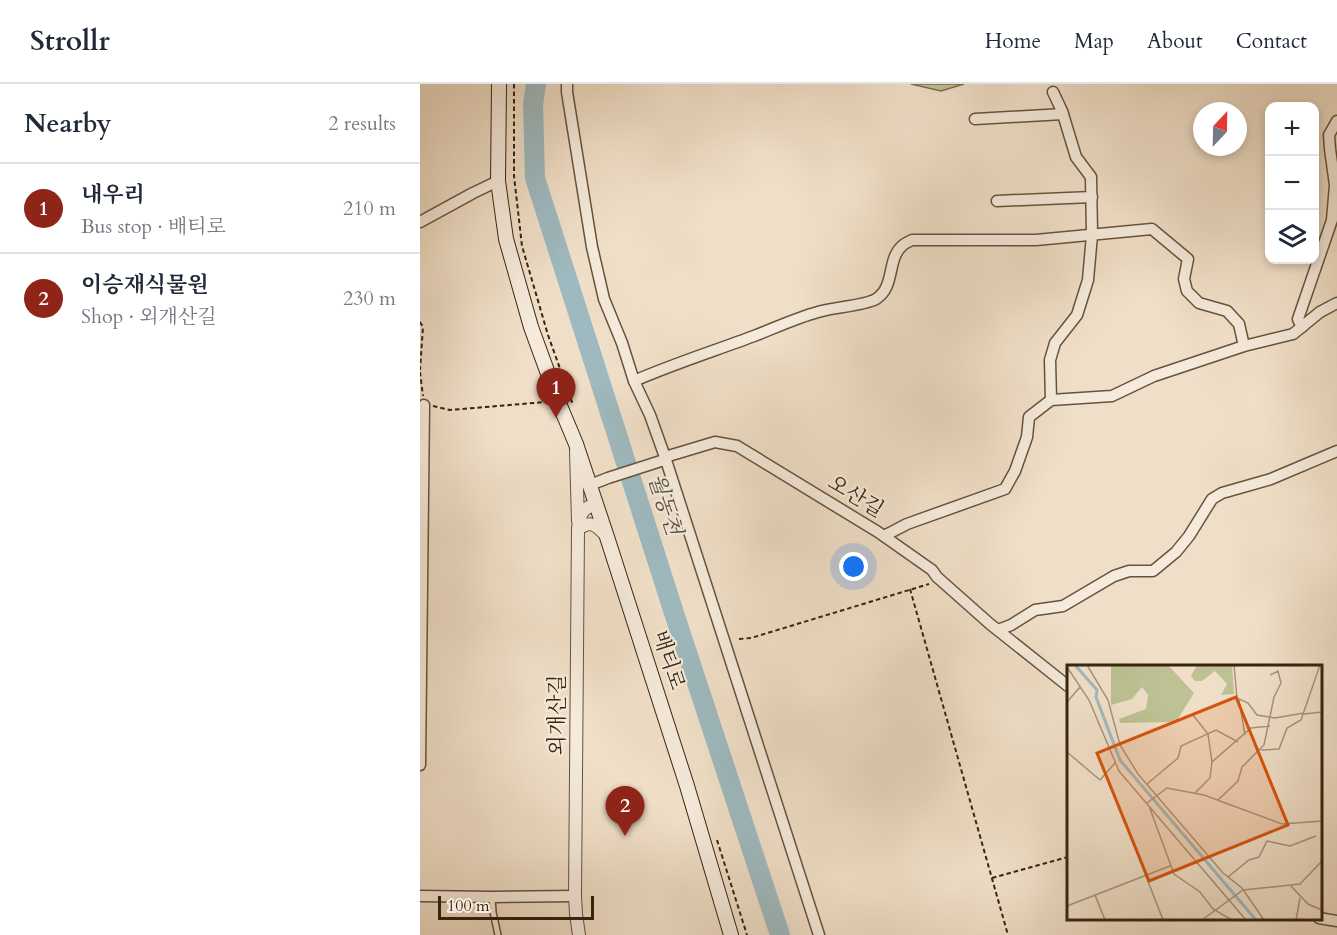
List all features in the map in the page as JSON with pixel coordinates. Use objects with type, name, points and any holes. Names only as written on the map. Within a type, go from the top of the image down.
[{"type":"main road","name":"배티로","points":[[499,84],[498,181],[506,239],[531,327],[576,444],[607,537],[687,786],[730,935]]},
{"type":"street","points":[[567,84],[592,247],[604,299],[634,381],[650,415],[819,935]]},
{"type":"street","points":[[1050,400],[1050,360],[1055,343],[1077,315],[1088,280],[1092,235],[1091,177],[1076,157],[1063,114],[1053,92]]},
{"type":"street","points":[[975,119],[1063,114]]},
{"type":"street","points":[[1302,327],[1298,319],[1332,220],[1335,185],[1329,135],[1337,121]]},
{"type":"street","points":[[420,222],[498,181]]},
{"type":"street","points":[[997,201],[1092,197]]},
{"type":"street","points":[[634,381],[803,316],[870,302],[886,289],[897,253],[901,246],[912,240],[1036,240],[1152,229],[1188,259],[1184,279],[1187,291],[1199,303],[1227,311],[1239,324],[1244,346]]},
{"type":"street","points":[[884,536],[907,524],[1005,489],[1015,471],[1027,437],[1029,417],[1050,400],[1112,396],[1154,376],[1244,346],[1293,334],[1320,312],[1337,303]]},
{"type":"street","points":[[420,765],[424,405]]},
{"type":"street","name":"오산길","points":[[590,485],[715,442],[737,446],[884,536],[932,570],[937,577],[998,630],[1067,685]]},
{"type":"street","name":"외개산길","points":[[576,444],[578,529],[575,896],[579,935]]},
{"type":"street","points":[[998,630],[1035,610],[1063,606],[1114,576],[1129,571],[1153,571],[1176,552],[1212,499],[1222,493],[1271,479],[1337,451]]},
{"type":"street","points":[[578,529],[581,514],[586,508],[596,504]]},
{"type":"street","points":[[578,529],[585,524],[593,524],[607,537]]},
{"type":"street","points":[[420,896],[575,896]]},
{"type":"street","points":[[1322,918],[1337,921]]},
{"type":"lane","points":[[492,897],[498,935]]},
{"type":"path","points":[[514,84],[514,176],[522,246],[548,335],[573,405]]},
{"type":"path","points":[[420,322],[423,327],[420,371],[424,405],[450,410],[558,401]]},
{"type":"path","points":[[739,639],[751,638],[931,584],[937,577]]},
{"type":"path","points":[[910,590],[1008,935]]},
{"type":"path","points":[[715,836],[747,935]]},
{"type":"path","points":[[992,878],[1067,857]]},
{"type":"green space","points":[[911,84],[964,84],[941,91]]},
{"type":"waterway","name":"월동천","points":[[536,84],[533,105],[535,178],[780,935]]},
{"type":"place","name":"내우리","points":[[556,418]]},
{"type":"place","name":"이승재식물원","points":[[625,836]]}]
